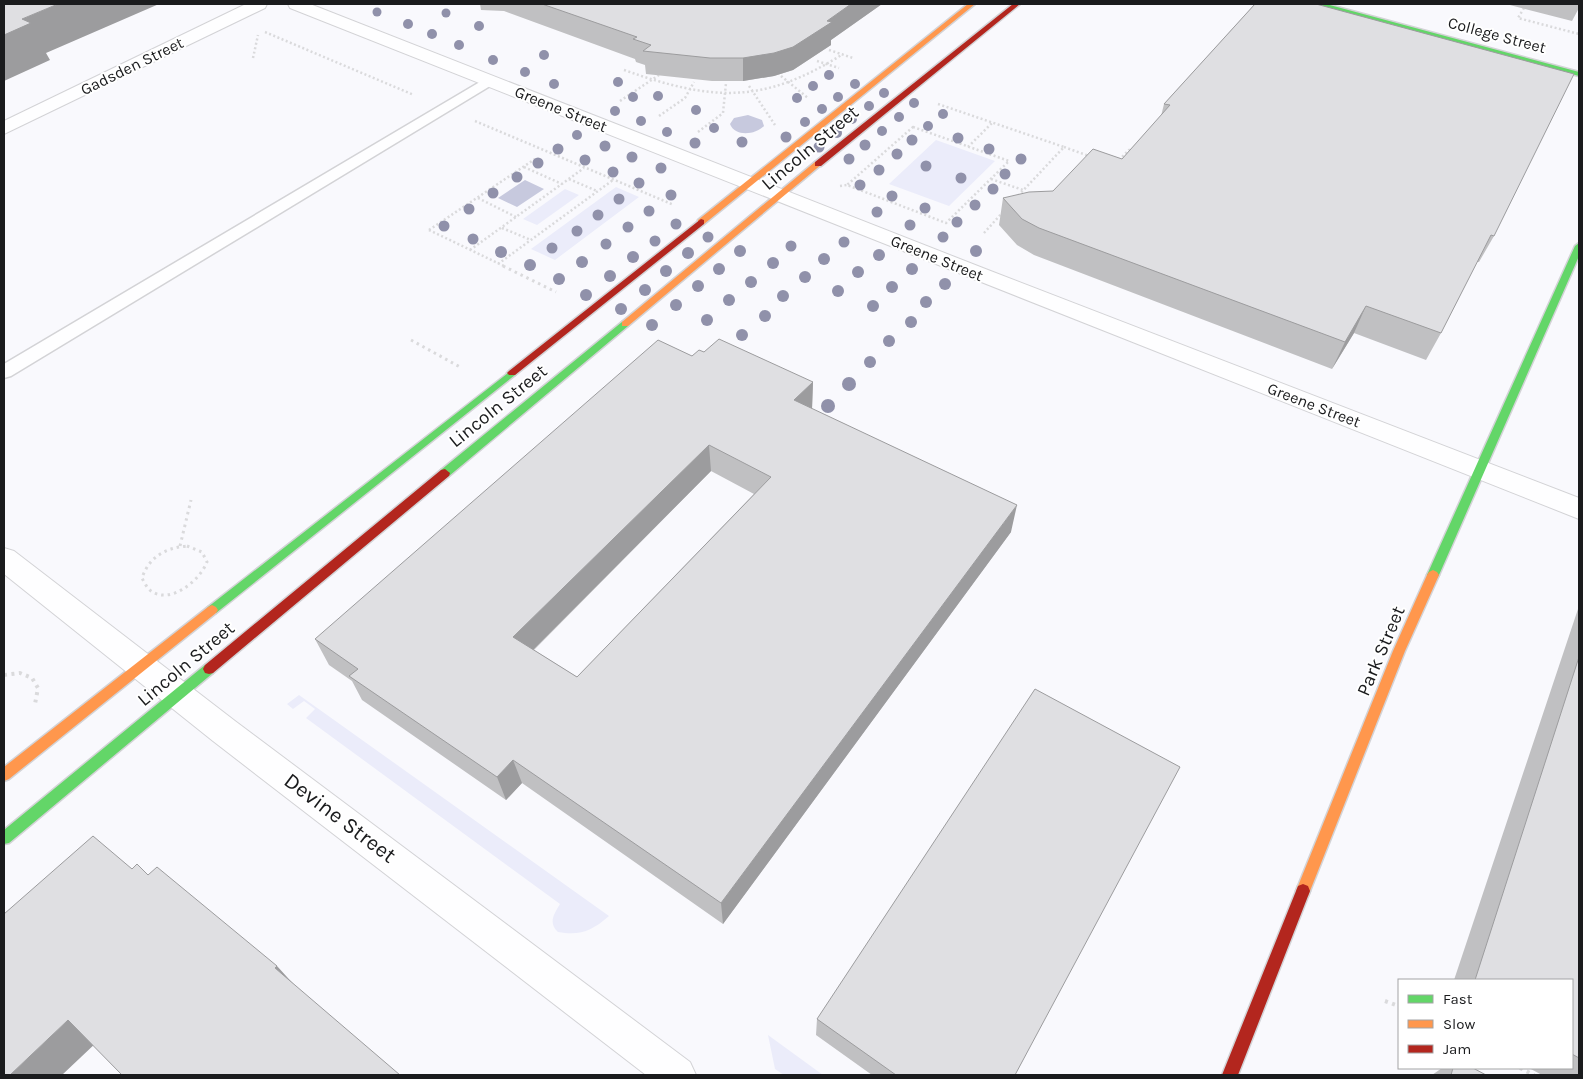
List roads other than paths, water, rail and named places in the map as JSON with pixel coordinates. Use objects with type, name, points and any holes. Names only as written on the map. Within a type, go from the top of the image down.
[{"type":"street","name":"Gadsden Street","points":[[4,128],[260,4]]},
{"type":"street","name":"Greene Street","points":[[296,4],[749,184],[1579,509]]},
{"type":"street","name":"Lincoln Street","points":[[4,775],[749,184],[972,4]]},
{"type":"street","name":"Lincoln Street","points":[[4,838],[911,87],[1017,4]]},
{"type":"street","name":"College Street","points":[[1319,4],[1579,74]]},
{"type":"street","name":"Park Street","points":[[1230,1075],[1399,651],[1579,246]]},
{"type":"street","name":"Devine Street","points":[[4,559],[140,666],[677,1075]]},
{"type":"lane","points":[[4,372],[490,80]]},
{"type":"water","points":[[748,115],[762,120],[764,126],[751,133],[741,133],[736,131],[730,124],[734,118]]},
{"type":"water","points":[[525,180],[544,189],[517,207],[498,198]]}]
